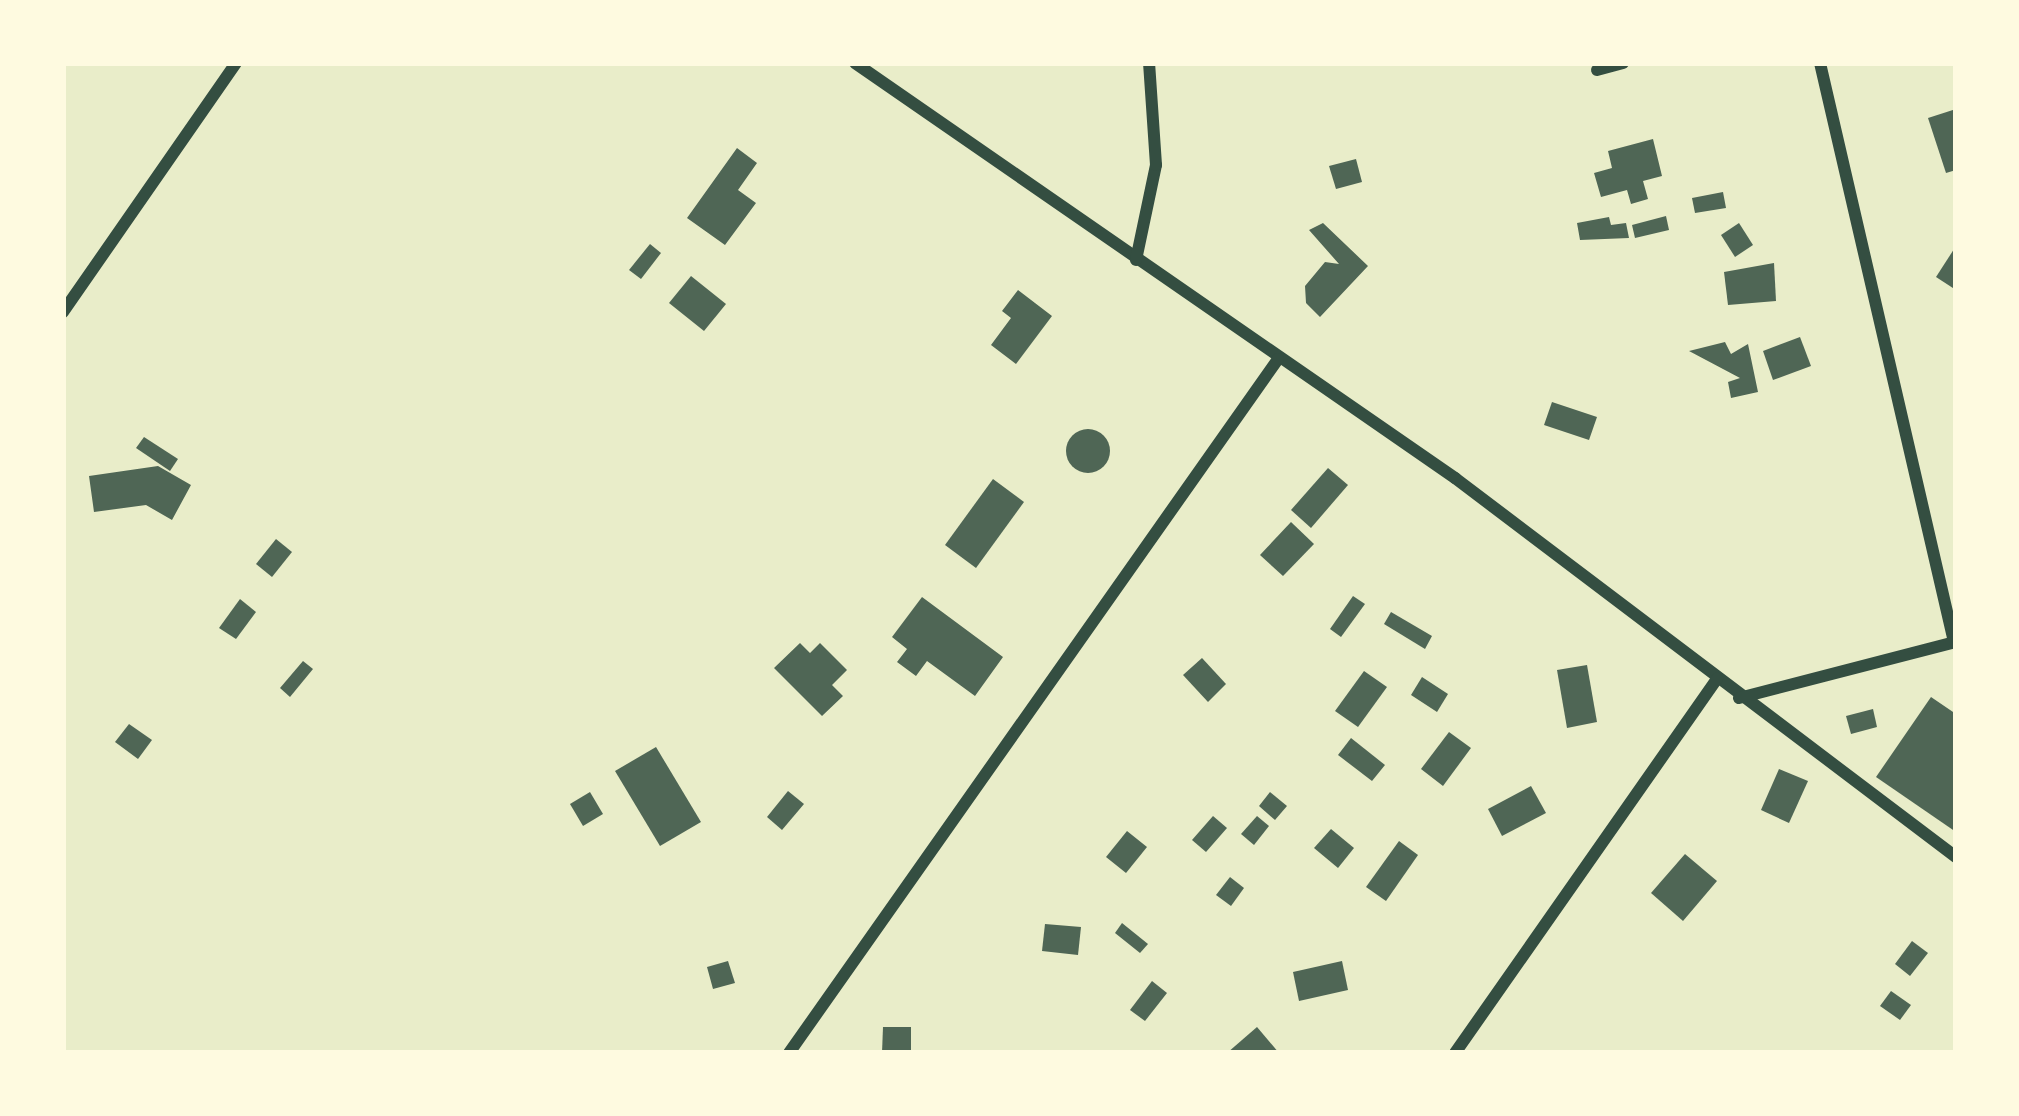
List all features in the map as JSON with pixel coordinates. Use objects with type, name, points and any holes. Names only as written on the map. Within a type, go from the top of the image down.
[{"type":"street","points":[[63,311],[236,63]]},
{"type":"street","points":[[855,63],[1455,478],[1739,698],[1956,856]]},
{"type":"street","points":[[1136,260],[1156,165],[1149,63]]},
{"type":"street","points":[[1597,70],[1623,63]]},
{"type":"street","points":[[1739,698],[1955,642],[1820,63]]},
{"type":"street","points":[[789,1053],[1278,358]]},
{"type":"street","points":[[1455,1053],[1717,679]]},
{"type":"building","points":[[1956,109],[1956,170],[1946,173],[1928,118]]},
{"type":"building","points":[[1653,139],[1662,176],[1643,181],[1648,199],[1631,204],[1627,190],[1601,197],[1594,173],[1612,168],[1608,151]]},
{"type":"building","points":[[737,148],[757,163],[738,190],[756,203],[725,245],[687,218]]},
{"type":"building","points":[[1356,159],[1362,182],[1336,189],[1329,166]]},
{"type":"building","points":[[1723,192],[1726,208],[1695,213],[1692,198]]},
{"type":"building","points":[[1666,216],[1669,230],[1635,238],[1632,225]]},
{"type":"building","points":[[1609,217],[1611,225],[1626,223],[1629,238],[1580,240],[1577,223]]},
{"type":"building","points":[[1323,223],[1368,266],[1320,317],[1306,303],[1305,286],[1325,262],[1339,264],[1309,230]]},
{"type":"building","points":[[1739,223],[1753,245],[1735,257],[1721,235]]},
{"type":"building","points":[[650,244],[661,253],[641,279],[629,270]]},
{"type":"building","points":[[1956,246],[1956,290],[1936,277]]},
{"type":"building","points":[[1774,263],[1776,301],[1728,305],[1724,272]]},
{"type":"building","points":[[691,276],[726,304],[704,331],[669,303]]},
{"type":"building","points":[[1018,290],[1052,316],[1016,364],[991,345],[1011,318],[1002,311]]},
{"type":"building","points":[[1800,337],[1811,366],[1773,380],[1763,351]]},
{"type":"building","points":[[1725,342],[1731,354],[1748,344],[1758,392],[1731,398],[1728,382],[1740,378],[1689,351]]},
{"type":"building","points":[[1552,402],[1597,417],[1589,440],[1544,425]]},
{"type":"building","points":[[1088,429],[1104,435],[1110,451],[1104,467],[1088,473],[1072,467],[1066,451],[1072,435]]},
{"type":"building","points":[[144,437],[178,459],[170,471],[136,448]]},
{"type":"building","points":[[158,466],[191,485],[172,520],[146,505],[94,512],[89,476]]},
{"type":"building","points":[[1328,468],[1348,485],[1311,528],[1291,510]]},
{"type":"building","points":[[993,479],[1024,502],[976,568],[945,545]]},
{"type":"building","points":[[1291,522],[1314,544],[1283,576],[1260,555]]},
{"type":"building","points":[[276,539],[292,552],[272,577],[256,564]]},
{"type":"building","points":[[1353,596],[1365,604],[1341,637],[1330,629]]},
{"type":"building","points":[[922,597],[1003,657],[975,696],[927,661],[916,676],[897,662],[907,649],[892,637]]},
{"type":"building","points":[[240,599],[256,612],[236,639],[219,628]]},
{"type":"building","points":[[1391,612],[1432,636],[1425,649],[1384,624]]},
{"type":"building","points":[[800,643],[810,653],[820,643],[847,670],[832,685],[843,696],[822,716],[774,668]]},
{"type":"building","points":[[1202,658],[1226,684],[1208,702],[1183,675]]},
{"type":"building","points":[[303,661],[313,669],[290,697],[280,688]]},
{"type":"building","points":[[1587,665],[1597,722],[1567,728],[1557,670]]},
{"type":"building","points":[[1364,671],[1387,687],[1358,727],[1335,711]]},
{"type":"building","points":[[1422,677],[1448,694],[1437,712],[1411,695]]},
{"type":"building","points":[[1931,697],[1956,714],[1956,832],[1876,777]]},
{"type":"building","points":[[1873,709],[1877,727],[1851,734],[1846,716]]},
{"type":"building","points":[[129,724],[152,740],[138,759],[115,742]]},
{"type":"building","points":[[1449,732],[1471,748],[1443,786],[1421,769]]},
{"type":"building","points":[[1351,738],[1385,765],[1372,781],[1338,755]]},
{"type":"building","points":[[656,747],[701,822],[660,846],[615,771]]},
{"type":"building","points":[[1779,769],[1808,781],[1789,823],[1761,810]]},
{"type":"building","points":[[1531,786],[1546,813],[1502,836],[1488,809]]},
{"type":"building","points":[[788,791],[804,804],[782,830],[767,817]]},
{"type":"building","points":[[590,792],[603,814],[583,826],[570,804]]},
{"type":"building","points":[[1270,792],[1287,806],[1275,820],[1259,806]]},
{"type":"building","points":[[1213,816],[1227,828],[1206,852],[1192,840]]},
{"type":"building","points":[[1257,816],[1269,826],[1254,845],[1241,834]]},
{"type":"building","points":[[1331,829],[1354,848],[1338,868],[1314,848]]},
{"type":"building","points":[[1127,831],[1147,847],[1126,873],[1106,857]]},
{"type":"building","points":[[1399,841],[1418,855],[1386,901],[1366,887]]},
{"type":"building","points":[[1685,854],[1717,881],[1683,921],[1651,893]]},
{"type":"building","points":[[1230,877],[1244,888],[1231,906],[1216,895]]},
{"type":"building","points":[[1122,923],[1148,944],[1140,953],[1115,933]]},
{"type":"building","points":[[1045,924],[1081,927],[1078,955],[1042,951]]},
{"type":"building","points":[[1912,941],[1928,953],[1910,976],[1895,964]]},
{"type":"building","points":[[728,961],[735,983],[713,989],[707,967]]},
{"type":"building","points":[[1342,961],[1348,990],[1299,1001],[1293,972]]},
{"type":"building","points":[[1152,981],[1167,993],[1145,1021],[1130,1010]]},
{"type":"building","points":[[1891,991],[1911,1005],[1900,1020],[1880,1006]]},
{"type":"building","points":[[883,1027],[911,1027],[911,1053],[882,1053]]},
{"type":"building","points":[[1257,1027],[1279,1053],[1227,1053]]}]
